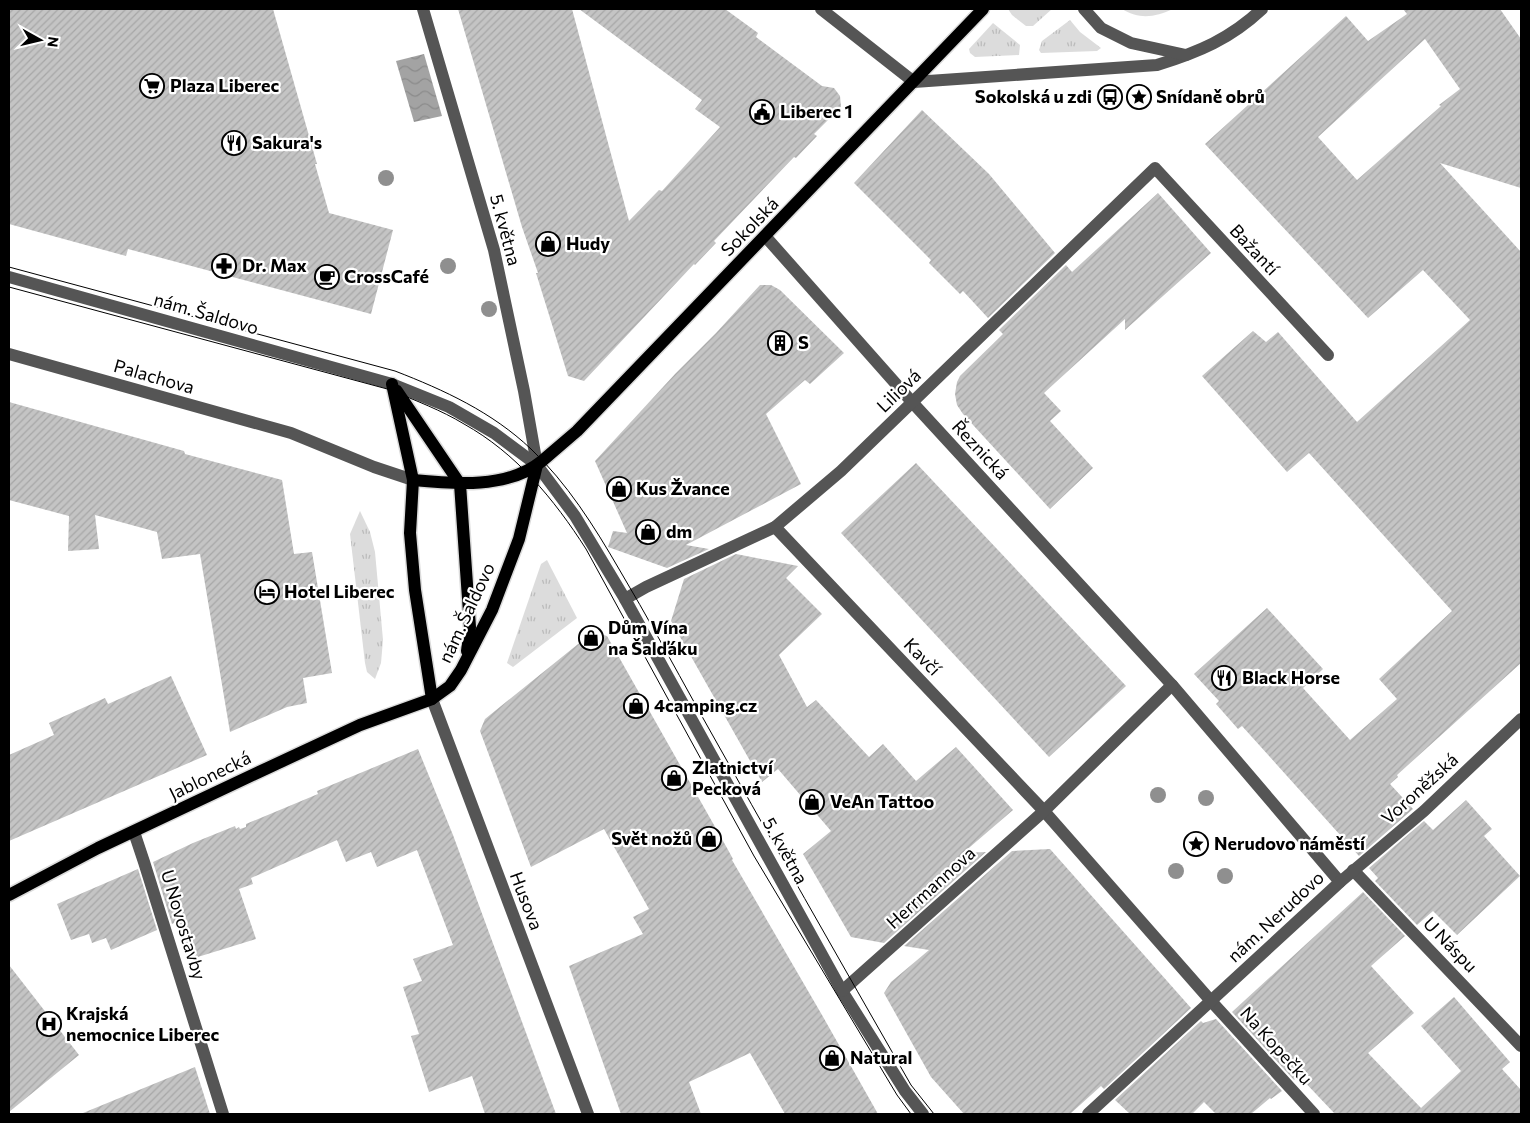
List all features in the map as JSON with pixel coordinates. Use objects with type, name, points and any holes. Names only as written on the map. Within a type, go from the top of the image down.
[{"type":"main road","name":"Sokolská","points":[[537,465],[577,431],[983,9]]},
{"type":"main road","points":[[392,384],[460,484],[470,627],[462,670]]},
{"type":"main road","name":"nám. Šaldovo","points":[[392,384],[414,480],[410,533],[415,590],[432,699],[450,686],[462,670],[492,610],[519,539],[537,465]]},
{"type":"main road","points":[[414,480],[460,484],[505,479],[537,465]]},
{"type":"main road","name":"Jablonecká","points":[[9,895],[98,848],[360,725],[432,699]]},
{"type":"street","name":"5. května","points":[[423,9],[494,250],[527,406],[537,465]]},
{"type":"street","points":[[821,9],[914,82],[1157,65],[1188,55],[1225,38],[1262,9]]},
{"type":"street","points":[[1084,9],[1101,28],[1131,43],[1188,55]]},
{"type":"street","name":"Bažantí","points":[[1155,168],[1328,355]]},
{"type":"street","name":"Liliová","points":[[629,596],[775,527],[841,471],[1155,168]]},
{"type":"street","name":"Řeznická","points":[[765,236],[912,402],[1172,685]]},
{"type":"street","name":"nám. Šaldovo","points":[[9,277],[392,384],[449,407],[494,433],[537,465],[575,516],[629,596]]},
{"type":"street","name":"Palachova","points":[[9,354],[291,433],[414,480]]},
{"type":"street","name":"Kavčí","points":[[775,527],[1044,811]]},
{"type":"street","name":"5. května","points":[[629,596],[842,991],[905,1091],[923,1114]]},
{"type":"street","points":[[1088,1114],[1211,1001],[1044,811],[1172,685]]},
{"type":"street","name":"nám. Nerudovo","points":[[1172,685],[1340,882],[1211,1001]]},
{"type":"street","name":"Husova","points":[[432,699],[588,1114]]},
{"type":"street","name":"Voroněžská","points":[[1340,882],[1424,811],[1521,719]]},
{"type":"street","name":"Herrmannova","points":[[842,991],[1044,811]]},
{"type":"street","name":"U Novostavby","points":[[134,832],[223,1114]]},
{"type":"street","name":"U Náspu","points":[[1353,870],[1521,1046]]},
{"type":"street","name":"Na Kopečku","points":[[1211,1001],[1314,1114]]},
{"type":"green space","points":[[1008,9],[1052,9],[1033,26],[1026,26],[1012,15]]},
{"type":"green space","points":[[1122,9],[1173,9],[1160,14],[1141,16]]},
{"type":"green space","points":[[1070,20],[1080,32],[1101,48],[1097,51],[1041,53],[1039,50],[1042,41]]},
{"type":"green space","points":[[993,23],[1020,45],[1019,55],[975,57],[970,53],[969,49]]},
{"type":"green space","points":[[360,511],[370,532],[375,552],[383,640],[381,663],[375,679],[367,672],[365,663],[350,534]]},
{"type":"green space","points":[[547,560],[577,618],[513,667],[507,663],[541,564]]},
{"type":"water","points":[[424,54],[442,116],[414,122],[396,61]]},
{"type":"building","name":"Plaza Liberec","points":[[9,9],[273,9],[329,213],[393,230],[371,314],[128,249],[126,256],[9,224]]},
{"type":"building","points":[[458,9],[572,9],[629,221],[659,190],[662,191],[720,127],[695,109],[702,100],[579,9],[725,9],[758,33],[756,37],[822,86],[834,88],[840,96],[841,107],[814,134],[817,136],[796,158],[794,157],[714,241],[716,243],[584,381],[568,376]]},
{"type":"building","points":[[1403,9],[1500,9],[1521,39],[1521,188],[1440,163],[1521,252],[1521,663],[1397,775],[1398,777],[1390,784],[1413,809],[1359,856],[1242,726],[1238,729],[1216,704],[1219,701],[1194,674],[1267,608],[1323,669],[1303,688],[1350,740],[1397,699],[1379,679],[1452,611],[1309,453],[1287,472],[1202,376],[1253,331],[1266,342],[1278,332],[1357,422],[1470,320],[1423,270],[1368,318],[1205,144],[1346,16],[1368,41],[1407,14]],"holes":[[[1425,39],[1460,89],[1439,105],[1441,106],[1357,180],[1318,137]]]},
{"type":"building","points":[[922,110],[989,174],[1055,253],[988,318],[963,291],[960,294],[929,263],[931,260],[854,183]]},
{"type":"building","points":[[1158,193],[1211,253],[1125,330],[1125,319],[1044,393],[1061,411],[1050,421],[1093,468],[1050,509],[963,414],[957,405],[955,394],[957,382],[960,376],[1003,334],[999,330],[1066,265],[1072,272]]},
{"type":"building","points":[[760,285],[771,285],[780,290],[844,353],[810,384],[805,380],[766,414],[801,484],[686,545],[709,549],[667,568],[608,547],[613,531],[627,533],[595,461]]},
{"type":"building","points":[[9,402],[184,451],[185,454],[282,480],[294,554],[312,552],[332,673],[303,678],[307,703],[287,707],[230,732],[200,554],[162,559],[157,532],[95,515],[99,549],[68,551],[69,516],[9,500]]},
{"type":"building","points":[[916,463],[1126,686],[1049,757],[841,533]]},
{"type":"building","points":[[736,554],[798,566],[786,578],[822,614],[779,655],[807,707],[816,700],[869,757],[883,744],[916,781],[956,747],[1013,810],[963,853],[986,852],[884,943],[851,937],[803,854],[831,831],[778,769],[762,782],[671,621],[684,579]]},
{"type":"building","points":[[593,632],[607,636],[732,860],[878,1114],[785,1114],[750,1053],[689,1082],[701,1114],[621,1114],[569,966],[643,934],[633,917],[649,909],[604,829],[531,867],[480,731],[485,719]]},
{"type":"building","points":[[171,676],[207,755],[9,841],[9,755],[54,735],[49,723],[105,698],[108,704]]},
{"type":"building","points":[[418,749],[453,835],[556,1114],[485,1114],[472,1076],[429,1092],[411,1036],[419,1034],[403,987],[422,981],[413,959],[453,945],[417,850],[377,867],[371,852],[346,862],[337,840],[251,878],[253,884],[239,889],[256,939],[188,960],[176,922],[172,924],[153,862],[235,826],[236,829],[246,827],[246,824],[318,794],[317,791]]},
{"type":"building","points":[[1466,800],[1492,829],[1484,836],[1520,876],[1457,935],[1433,911],[1417,925],[1375,881],[1378,878],[1369,868],[1424,821],[1433,830]]},
{"type":"building","points":[[1050,849],[1191,1008],[1104,1089],[1101,1086],[1070,1114],[964,1114],[931,1077],[884,993],[891,982],[929,950],[904,946],[1012,851]]},
{"type":"building","points":[[138,869],[157,930],[111,950],[106,938],[92,943],[89,934],[71,940],[57,904]]},
{"type":"building","points":[[1363,892],[1405,936],[1371,966],[1414,1013],[1368,1053],[1421,1108],[1461,1071],[1421,1026],[1454,997],[1510,1062],[1502,1069],[1521,1090],[1521,1114],[1335,1114],[1299,1076],[1294,1080],[1232,1012]]},
{"type":"building","points":[[9,965],[79,1055],[9,1112]]},
{"type":"building","points":[[1216,1019],[1282,1091],[1270,1098],[1251,1114],[1216,1114],[1204,1102],[1192,1114],[1130,1114],[1115,1100],[1201,1021],[1203,1023]]},
{"type":"building","points":[[195,1067],[210,1114],[83,1114],[83,1113]]},
{"type":"tram line","points":[[9,267],[395,371],[467,403],[500,424],[531,449],[568,491],[610,553],[911,1085],[934,1114]]},
{"type":"tram line","points":[[9,287],[391,390],[464,424],[483,436],[517,463],[561,512],[586,549],[754,856],[897,1095],[911,1114]]},
{"type":"place","name":"Plaza Liberec","points":[[152,86]]},
{"type":"place","name":"Sokolská u zdi","points":[[1110,97]]},
{"type":"place","name":"Snídaně obrů","points":[[1139,97]]},
{"type":"place","name":"Liberec 1","points":[[762,112]]},
{"type":"place","name":"Sakura's","points":[[234,143]]},
{"type":"place","name":"Hudy","points":[[548,244]]},
{"type":"place","name":"Dr. Max","points":[[224,266]]},
{"type":"place","name":"CrossCafé","points":[[327,277]]},
{"type":"place","name":"S","points":[[780,343]]},
{"type":"place","name":"Kus Žvance","points":[[619,489]]},
{"type":"place","name":"dm","points":[[648,532]]},
{"type":"place","name":"Hotel Liberec","points":[[267,592]]},
{"type":"place","name":"Dům Vína na Šalďáku","points":[[591,638]]},
{"type":"place","name":"Black Horse","points":[[1224,678]]},
{"type":"place","name":"4camping.cz","points":[[636,706]]},
{"type":"place","name":"Zlatnictví Pecková","points":[[674,778]]},
{"type":"place","name":"VeAn Tattoo","points":[[812,802]]},
{"type":"place","name":"Svět nožů","points":[[709,839]]},
{"type":"place","name":"Nerudovo náměstí","points":[[1196,844]]},
{"type":"place","name":"Krajská nemocnice Liberec","points":[[49,1024]]},
{"type":"place","name":"Natural","points":[[832,1058]]}]
